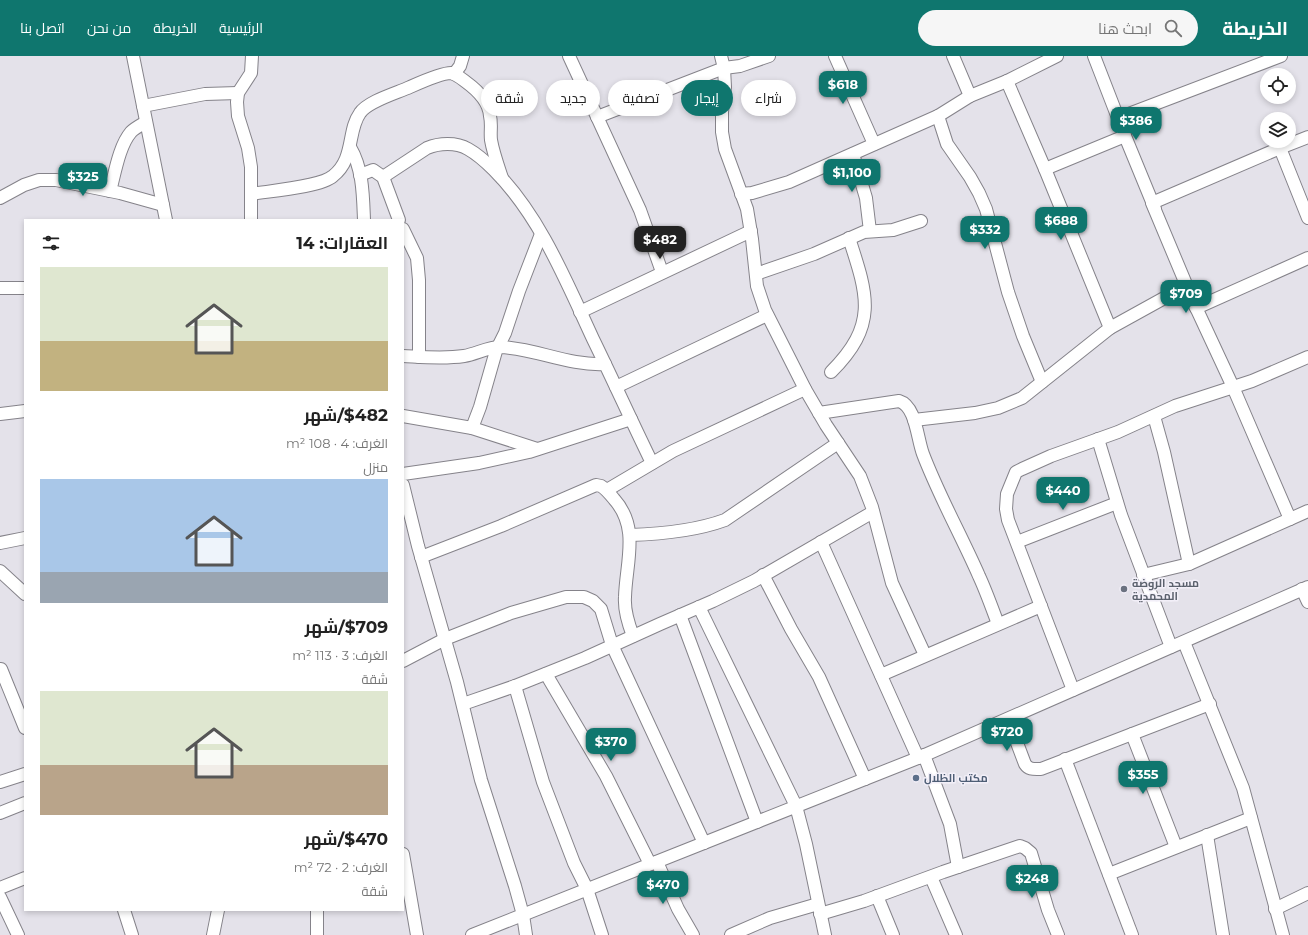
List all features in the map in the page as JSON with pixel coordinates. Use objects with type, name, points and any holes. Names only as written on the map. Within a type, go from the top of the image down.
[{"type":"street","points":[[133,56],[166,219]]},
{"type":"street","points":[[251,219],[251,167],[248,148],[238,116],[237,102],[238,93],[251,73],[252,56]]},
{"type":"street","points":[[454,74],[460,66],[463,56]]},
{"type":"street","points":[[569,56],[640,210],[662,272]]},
{"type":"street","points":[[721,56],[724,68],[725,87],[722,112],[722,132],[725,149],[746,209],[758,286],[767,315],[806,389],[838,443],[860,476],[873,512],[892,583],[925,655]]},
{"type":"street","points":[[597,117],[724,68],[740,66],[769,56]]},
{"type":"street","points":[[953,56],[970,96]]},
{"type":"street","points":[[741,194],[752,193],[789,182],[938,116],[970,96],[1007,81],[1057,56]]},
{"type":"street","points":[[1094,56],[1186,286],[1233,387],[1290,519]]},
{"type":"street","points":[[1118,118],[1281,56]]},
{"type":"street","points":[[839,58],[874,144]]},
{"type":"street","points":[[251,194],[314,184],[329,180],[340,169],[350,147],[355,123],[360,113],[368,106],[420,82],[445,74],[454,74],[476,90],[489,108],[491,141],[502,179]]},
{"type":"street","points":[[1007,81],[1045,169],[1110,328]]},
{"type":"street","points":[[143,106],[205,94],[238,93]]},
{"type":"street","points":[[938,116],[948,144],[970,177],[986,210],[1008,292],[1023,336],[1042,382]]},
{"type":"street","points":[[110,191],[119,158],[127,138],[131,132],[146,122]]},
{"type":"street","points":[[1045,169],[1125,136]]},
{"type":"street","points":[[1296,142],[1308,137]]},
{"type":"street","points":[[383,177],[427,148],[433,145],[443,144],[466,148],[486,162],[502,179],[523,206],[552,254],[652,463]]},
{"type":"street","points":[[350,147],[358,165],[360,175],[364,219]]},
{"type":"street","points":[[1152,203],[1280,148],[1308,218]]},
{"type":"street","points":[[853,154],[866,198],[870,231]]},
{"type":"street","points":[[360,175],[373,170],[383,177],[400,219]]},
{"type":"street","points":[[0,198],[24,185],[39,180],[56,180],[110,191],[163,205]]},
{"type":"street","points":[[1152,203],[1196,308]]},
{"type":"street","points":[[756,274],[814,254],[849,238],[870,231],[893,230],[921,221]]},
{"type":"street","points":[[404,231],[417,258],[419,280],[419,357]]},
{"type":"street","points":[[580,312],[750,231]]},
{"type":"street","points":[[472,428],[480,407],[492,362],[505,333],[518,291],[541,234]]},
{"type":"street","points":[[831,372],[856,342],[861,329],[864,314],[865,297],[861,274],[849,238]]},
{"type":"street","points":[[1196,308],[1308,258]]},
{"type":"street","points":[[914,420],[950,417],[998,408],[1022,398],[1110,328],[1186,286]]},
{"type":"street","points":[[0,288],[24,288]]},
{"type":"street","points":[[616,387],[767,315]]},
{"type":"street","points":[[404,359],[463,356],[498,347],[512,348],[580,363],[605,364]]},
{"type":"street","points":[[1073,690],[1008,520],[1006,509],[1007,494],[1016,472],[1051,456],[1118,432],[1175,406],[1252,381],[1308,357]]},
{"type":"street","points":[[607,490],[673,451],[806,389]]},
{"type":"street","points":[[820,413],[899,401],[904,403],[909,409],[914,420],[922,451],[929,470],[979,576],[998,624]]},
{"type":"street","points":[[0,414],[24,411]]},
{"type":"street","points":[[404,416],[472,428],[537,450]]},
{"type":"street","points":[[1154,416],[1164,452],[1190,564]]},
{"type":"street","points":[[404,474],[479,464],[537,450],[631,419]]},
{"type":"street","points":[[1098,439],[1117,503],[1171,647]]},
{"type":"street","points":[[630,535],[661,534],[714,524],[725,520],[838,443]]},
{"type":"street","points":[[421,557],[500,526],[596,485],[601,486],[607,490],[624,511],[627,518],[630,535],[625,597],[626,613],[633,636]]},
{"type":"street","points":[[404,489],[421,557],[445,639],[481,780],[515,886],[523,915],[526,935]]},
{"type":"street","points":[[1017,542],[1117,503]]},
{"type":"street","points":[[1143,575],[1190,564],[1308,511]]},
{"type":"street","points":[[462,704],[546,674],[699,607],[763,575],[873,512]]},
{"type":"street","points":[[0,543],[24,538]]},
{"type":"street","points":[[821,542],[881,674],[921,757],[950,824],[958,867]]},
{"type":"street","points":[[0,572],[24,593]]},
{"type":"street","points":[[763,575],[791,629],[819,677],[865,779]]},
{"type":"street","points":[[473,935],[921,757],[1305,588],[1308,602]]},
{"type":"street","points":[[404,660],[445,639],[511,613],[566,597],[584,596],[594,601],[601,609],[612,645],[704,843]]},
{"type":"street","points":[[881,674],[1041,606]]},
{"type":"street","points":[[699,607],[796,806],[806,844],[825,935]]},
{"type":"street","points":[[680,615],[757,822]]},
{"type":"street","points":[[1184,642],[1243,788],[1283,935]]},
{"type":"street","points":[[1,669],[24,726]]},
{"type":"street","points":[[546,674],[606,776],[693,935]]},
{"type":"street","points":[[515,686],[543,782],[574,863],[587,889],[602,935]]},
{"type":"street","points":[[1008,719],[1026,766],[1032,769],[1041,769],[1210,704]]},
{"type":"street","points":[[1132,734],[1176,847]]},
{"type":"street","points":[[1064,759],[1132,935]]},
{"type":"street","points":[[0,782],[24,774]]},
{"type":"street","points":[[0,813],[24,803]]},
{"type":"street","points":[[1109,874],[1251,818]]},
{"type":"street","points":[[1207,835],[1223,935]]},
{"type":"street","points":[[731,935],[770,918],[877,896],[1015,847],[1023,847],[1027,849],[1032,856],[1048,910],[1058,935]]},
{"type":"street","points":[[404,860],[417,935]]},
{"type":"street","points":[[931,877],[956,935]]},
{"type":"street","points":[[0,888],[24,878]]},
{"type":"street","points":[[1276,909],[1308,893]]},
{"type":"street","points":[[877,896],[893,935]]},
{"type":"street","points":[[0,897],[18,935]]},
{"type":"street","points":[[124,911],[132,935]]},
{"type":"street","points":[[213,935],[218,911]]},
{"type":"street","points":[[317,911],[317,935]]},
{"type":"place","name":"مسجد الروضة المحمدية","points":[[1124,589]]},
{"type":"place","name":"مكتب الظلال","points":[[916,778]]}]
